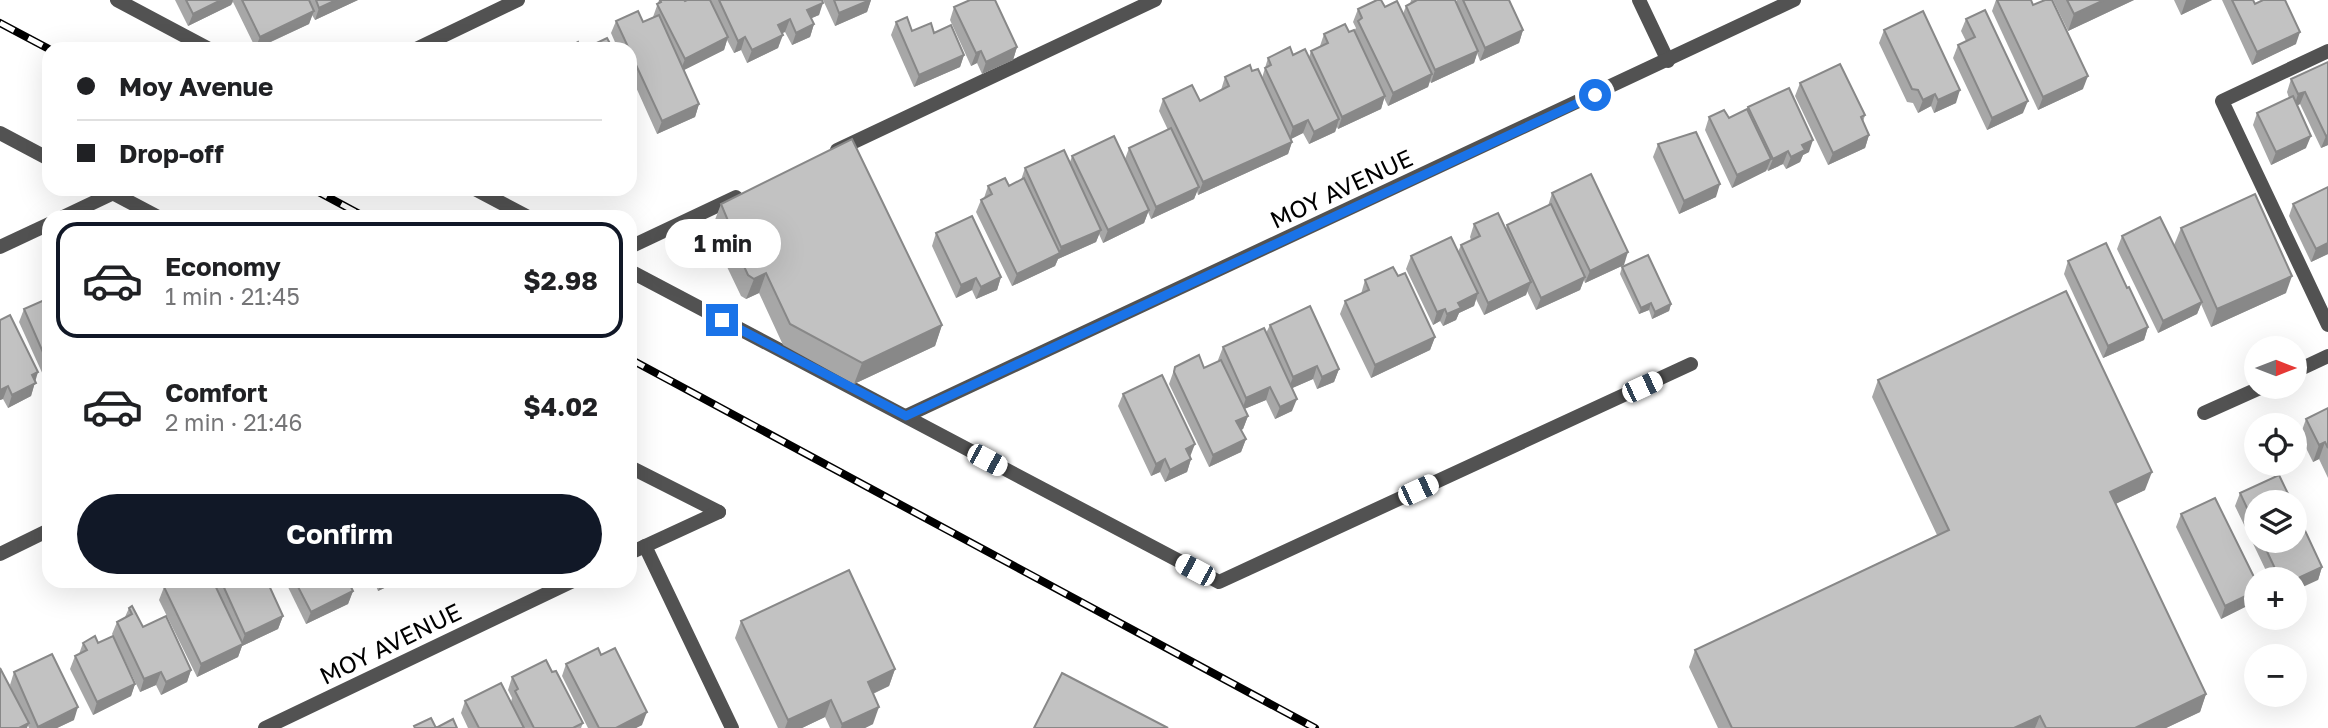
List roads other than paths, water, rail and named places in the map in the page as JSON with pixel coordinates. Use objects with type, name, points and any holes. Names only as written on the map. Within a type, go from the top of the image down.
[{"type":"street","points":[[117,0],[196,42]]},
{"type":"street","points":[[431,42],[518,0]]},
{"type":"street","points":[[818,159],[1155,0]]},
{"type":"street","points":[[1639,0],[1668,61]]},
{"type":"street","name":"MOY AVENUE","points":[[906,416],[1794,0]]},
{"type":"street","points":[[2328,51],[2222,101],[2328,325]]},
{"type":"street","points":[[0,134],[42,155]]},
{"type":"street","points":[[637,244],[755,188]]},
{"type":"street","points":[[77,210],[103,196]]},
{"type":"street","points":[[124,196],[147,210]]},
{"type":"street","points":[[488,196],[515,210]]},
{"type":"street","points":[[0,247],[42,227]]},
{"type":"street","points":[[637,275],[1219,582],[1691,364]]},
{"type":"street","points":[[2307,366],[2328,356]]},
{"type":"street","points":[[2204,413],[2244,395]]},
{"type":"street","points":[[637,471],[719,512],[637,550]]},
{"type":"street","points":[[0,554],[42,533]]},
{"type":"street","points":[[645,546],[732,728]]},
{"type":"street","name":"MOY AVENUE","points":[[265,728],[558,588]]},
{"type":"railway","points":[[0,23],[42,45]]},
{"type":"railway","points":[[326,196],[352,210]]},
{"type":"railway","points":[[637,363],[1315,728]]}]
